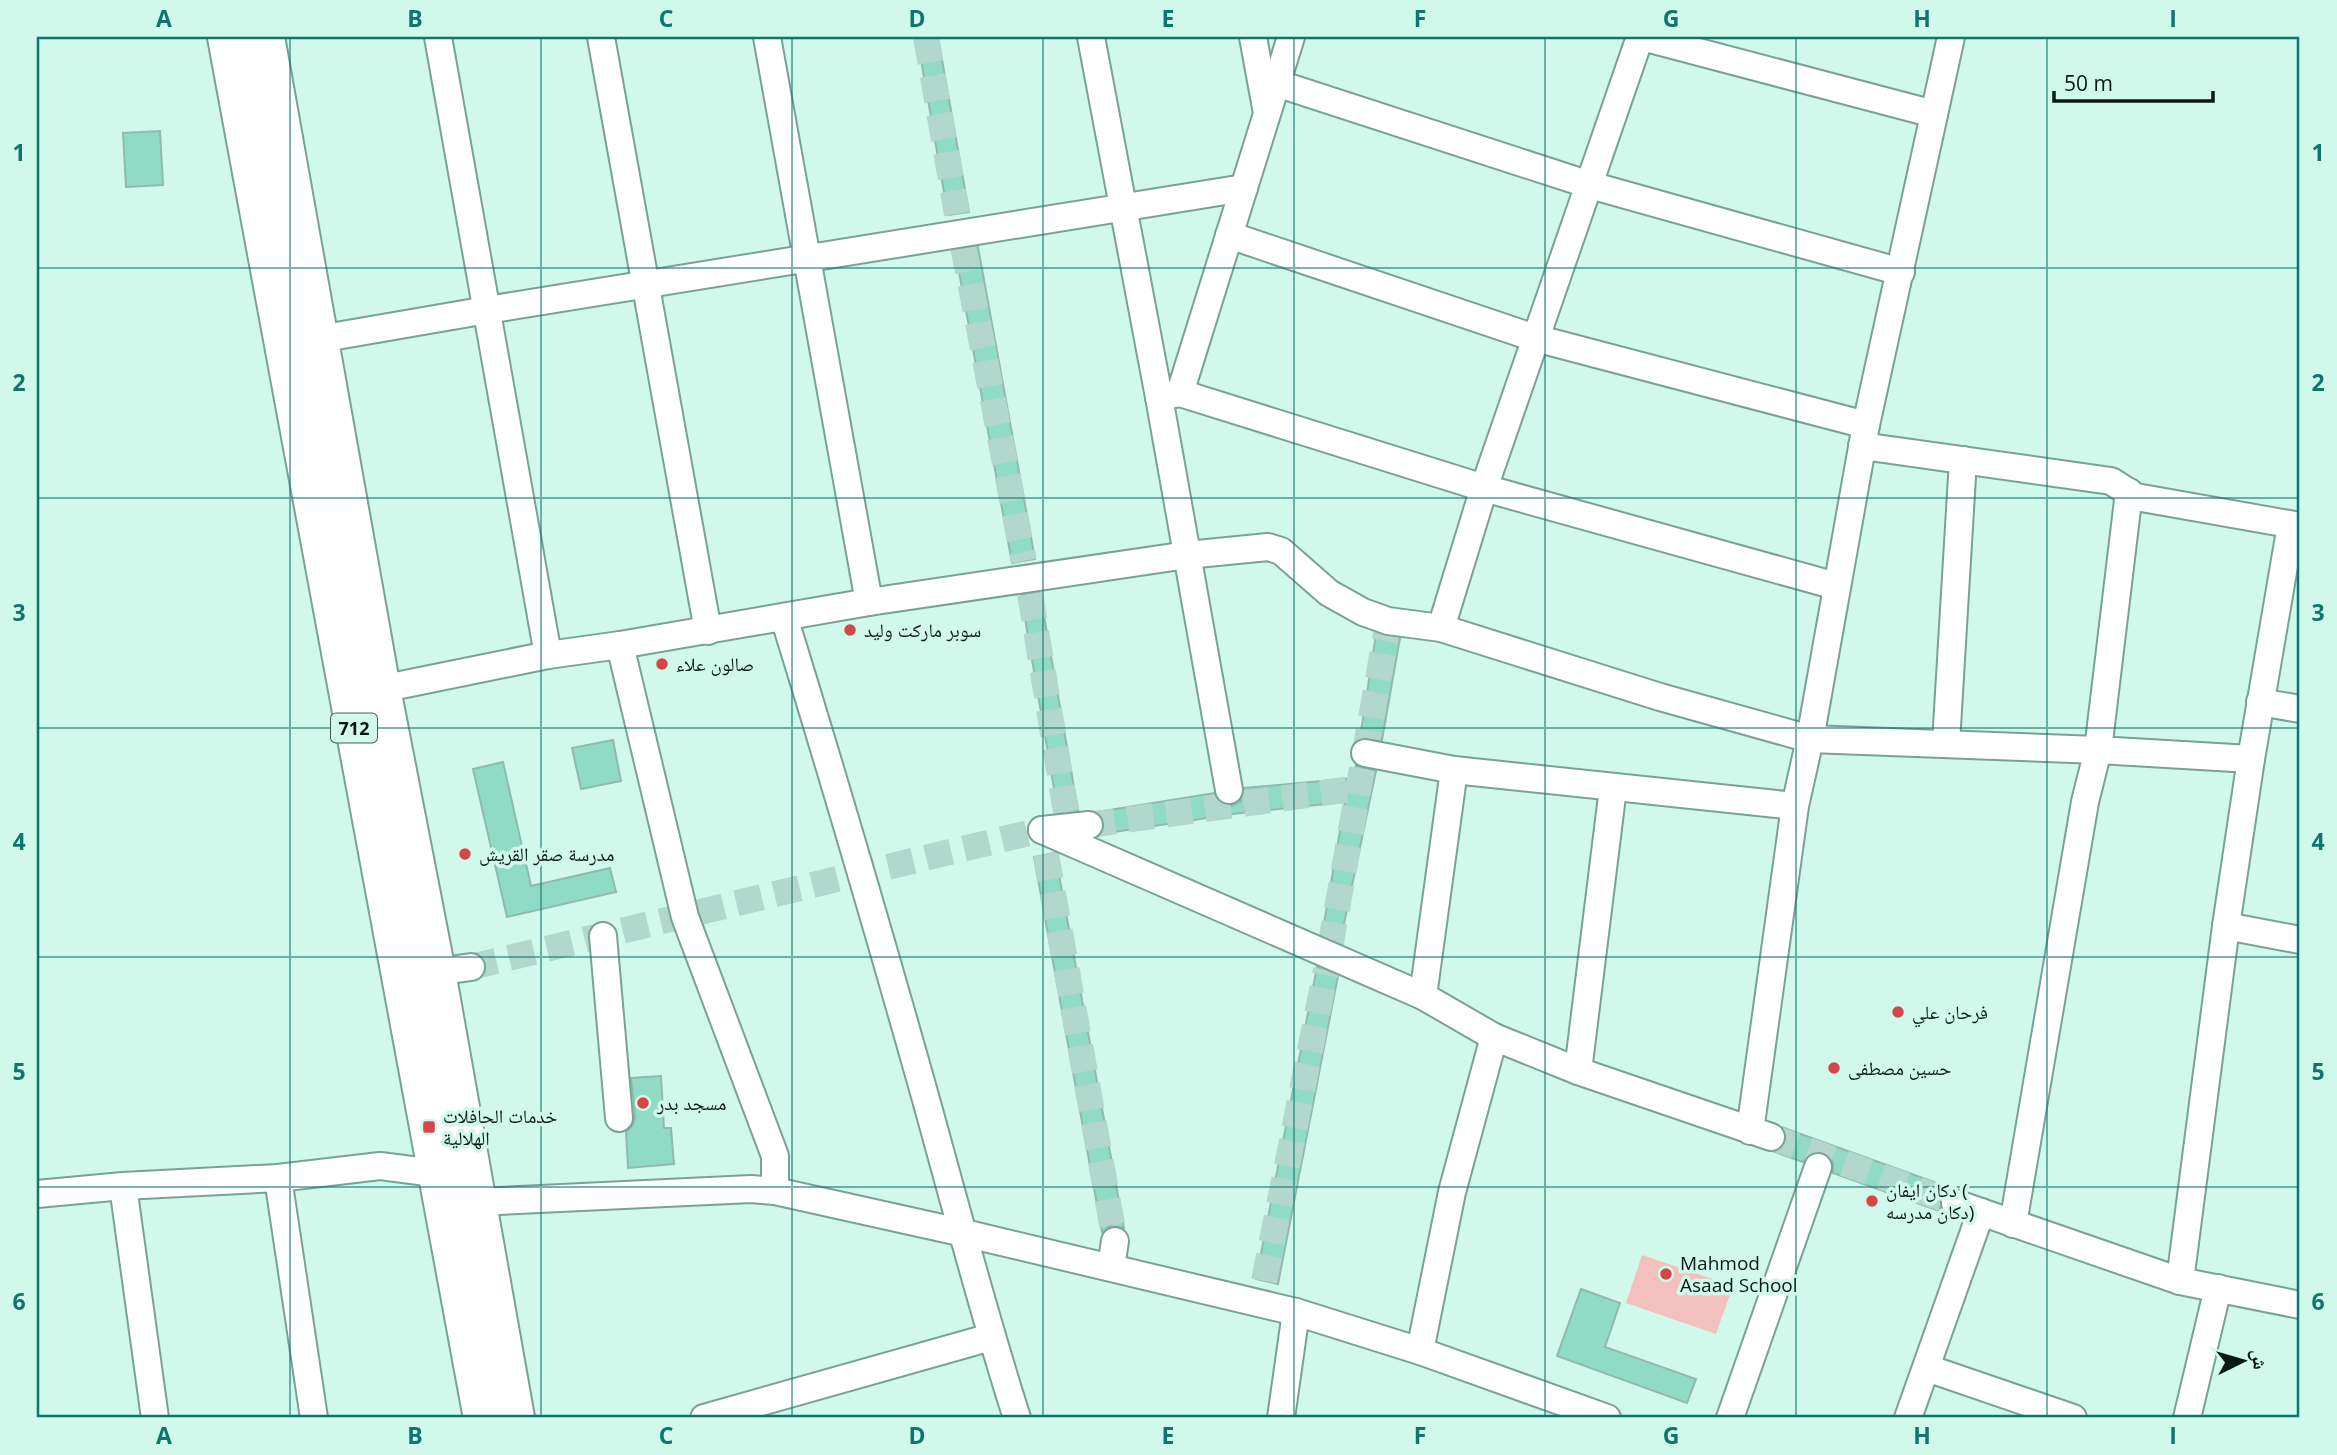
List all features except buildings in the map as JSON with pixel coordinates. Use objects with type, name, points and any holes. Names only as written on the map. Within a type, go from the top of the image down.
[{"type":"main road","name":"712","points":[[227,37],[456,1164],[515,1418]]},
{"type":"main road","name":"712","points":[[265,37],[381,689],[454,970],[456,1164],[483,1418]]},
{"type":"street","points":[[438,37],[548,655]]},
{"type":"street","points":[[601,37],[708,631]]},
{"type":"street","points":[[767,37],[869,602]]},
{"type":"street","points":[[1091,37],[1122,206],[1169,395],[1187,555],[1229,790]]},
{"type":"street","points":[[1253,37],[1267,113]]},
{"type":"street","points":[[1169,395],[1229,235],[1291,37]]},
{"type":"street","points":[[1441,628],[1484,488],[1641,37],[1934,114]]},
{"type":"street","points":[[1075,822],[1039,839],[1423,996],[1494,1037],[1578,1071],[1760,1134],[1795,806],[1810,739],[1864,435],[1951,37]]},
{"type":"street","points":[[1276,83],[1590,185],[1901,272]]},
{"type":"street","points":[[319,339],[960,231],[1244,188]]},
{"type":"street","points":[[1229,235],[1535,338],[1864,435],[1963,460],[2111,481],[2136,497],[2295,525],[2251,759],[2226,926],[2180,1281]]},
{"type":"street","points":[[1169,395],[1484,488],[1836,586]]},
{"type":"street","points":[[1946,743],[1963,460]]},
{"type":"street","points":[[2013,1224],[2085,803],[2098,750],[2129,492]]},
{"type":"street","points":[[381,689],[548,655],[708,631],[869,602],[1027,577],[1268,547],[1282,551],[1336,598],[1387,628],[1441,628],[1660,697],[1810,739],[1946,743],[2251,759]]},
{"type":"street","points":[[784,617],[862,872],[991,1337],[1017,1418]]},
{"type":"street","points":[[620,645],[685,917],[775,1156],[775,1191]]},
{"type":"street","points":[[2260,702],[2300,709]]},
{"type":"street","points":[[1365,753],[1454,770],[1795,806]]},
{"type":"street","points":[[1423,996],[1454,770]]},
{"type":"street","points":[[1578,1071],[1613,788]]},
{"type":"street","points":[[2226,926],[2300,940]]},
{"type":"street","points":[[603,936],[619,1118]]},
{"type":"street","points":[[1420,1351],[1452,1192],[1494,1037]]},
{"type":"street","points":[[37,1194],[123,1186],[278,1178],[380,1166],[456,1164],[775,1191],[1111,1267],[1262,1292],[1296,1312],[1420,1351],[1537,1406],[1606,1418]]},
{"type":"street","points":[[1730,1418],[1818,1167]]},
{"type":"street","points":[[278,1178],[314,1418]]},
{"type":"street","points":[[123,1186],[155,1418]]},
{"type":"street","points":[[1955,1203],[2180,1281],[2300,1305]]},
{"type":"street","points":[[1908,1418],[1981,1212]]},
{"type":"street","points":[[1111,1267],[1115,1241]]},
{"type":"street","points":[[2187,1418],[2218,1288]]},
{"type":"street","points":[[1282,1418],[1296,1312]]},
{"type":"street","points":[[704,1418],[991,1337]]},
{"type":"street","points":[[1927,1368],[2073,1418]]},
{"type":"shaded area","points":[[1642,1255],[1733,1286],[1716,1334],[1626,1303]]},
{"type":"tunnel","points":[[926,37],[957,214]]},
{"type":"tunnel","points":[[963,246],[1024,561]]},
{"type":"tunnel","points":[[1030,594],[1066,812]]},
{"type":"tunnel","points":[[1330,948],[1386,634]]},
{"type":"tunnel","points":[[1089,825],[1359,788]]},
{"type":"tunnel","points":[[471,967],[1029,833]]},
{"type":"tunnel","points":[[1046,854],[1115,1241]]},
{"type":"tunnel","points":[[1264,1281],[1326,970]]},
{"type":"tunnel","points":[[1771,1137],[1955,1203]]},
{"type":"place","name":"سوبر ماركت وليد","points":[[850,630]]},
{"type":"place","name":"صالون علاء","points":[[662,664]]},
{"type":"place","name":"مدرسة صقر القريش","points":[[465,854]]},
{"type":"place","name":"فرحان علي","points":[[1898,1012]]},
{"type":"place","name":"حسين مصطفى","points":[[1834,1068]]},
{"type":"place","name":"مسجد بدر","points":[[643,1103]]},
{"type":"place","name":"خدمات الحافلات الهلالية","points":[[429,1127]]},
{"type":"place","name":"دكان ايفان ( دكان مدرسه)","points":[[1872,1201]]},
{"type":"place","name":"Mahmod Asaad School","points":[[1666,1274]]}]
